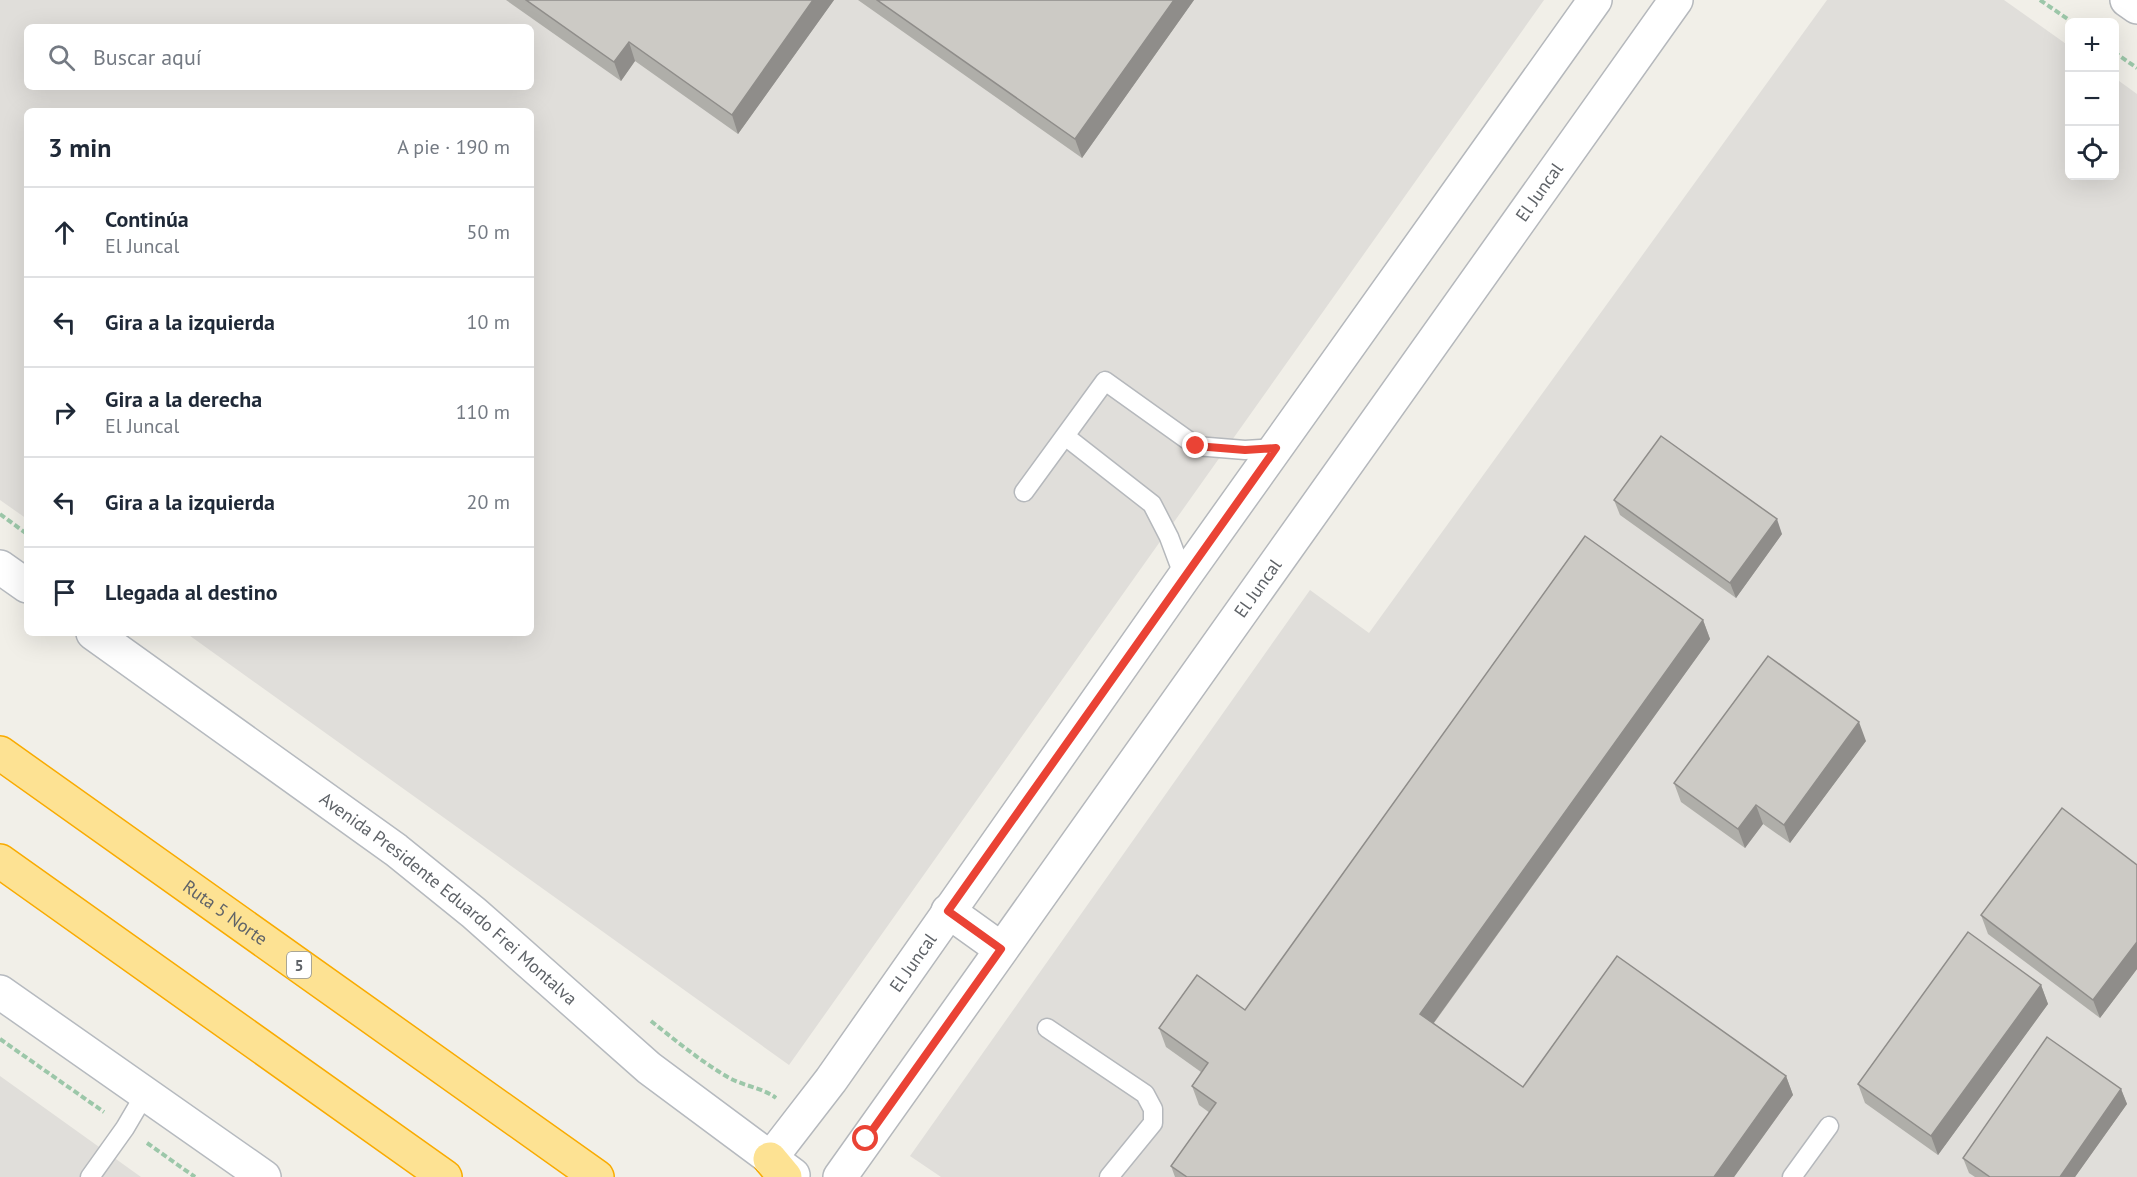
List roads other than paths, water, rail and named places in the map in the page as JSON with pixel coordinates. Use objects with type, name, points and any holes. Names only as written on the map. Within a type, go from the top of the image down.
[{"type":"highway","name":"Ruta 5 Norte","points":[[0,753],[597,1177]]},
{"type":"highway","points":[[0,861],[445,1177]]},
{"type":"street","name":"El Juncal","points":[[783,1171],[831,1080],[948,911],[1595,0]]},
{"type":"street","name":"El Juncal","points":[[840,1177],[1676,0]]},
{"type":"street","points":[[2127,0],[2137,7]]},
{"type":"street","points":[[0,567],[24,584]]},
{"type":"street","name":"Avenida Presidente Eduardo Frei Montalva","points":[[97,636],[396,850],[474,913],[649,1068],[783,1171]]},
{"type":"street","points":[[948,911],[1001,949]]},
{"type":"street","points":[[0,992],[264,1177]]},
{"type":"lane","points":[[1024,492],[1105,381],[1196,446],[1245,450],[1276,448]]},
{"type":"lane","points":[[1065,436],[1152,504],[1169,537],[1184,577]]},
{"type":"lane","points":[[1047,1028],[1145,1094],[1153,1109],[1153,1123],[1109,1177]]},
{"type":"lane","points":[[90,1177],[146,1094]]},
{"type":"lane","points":[[1792,1177],[1829,1126]]}]
